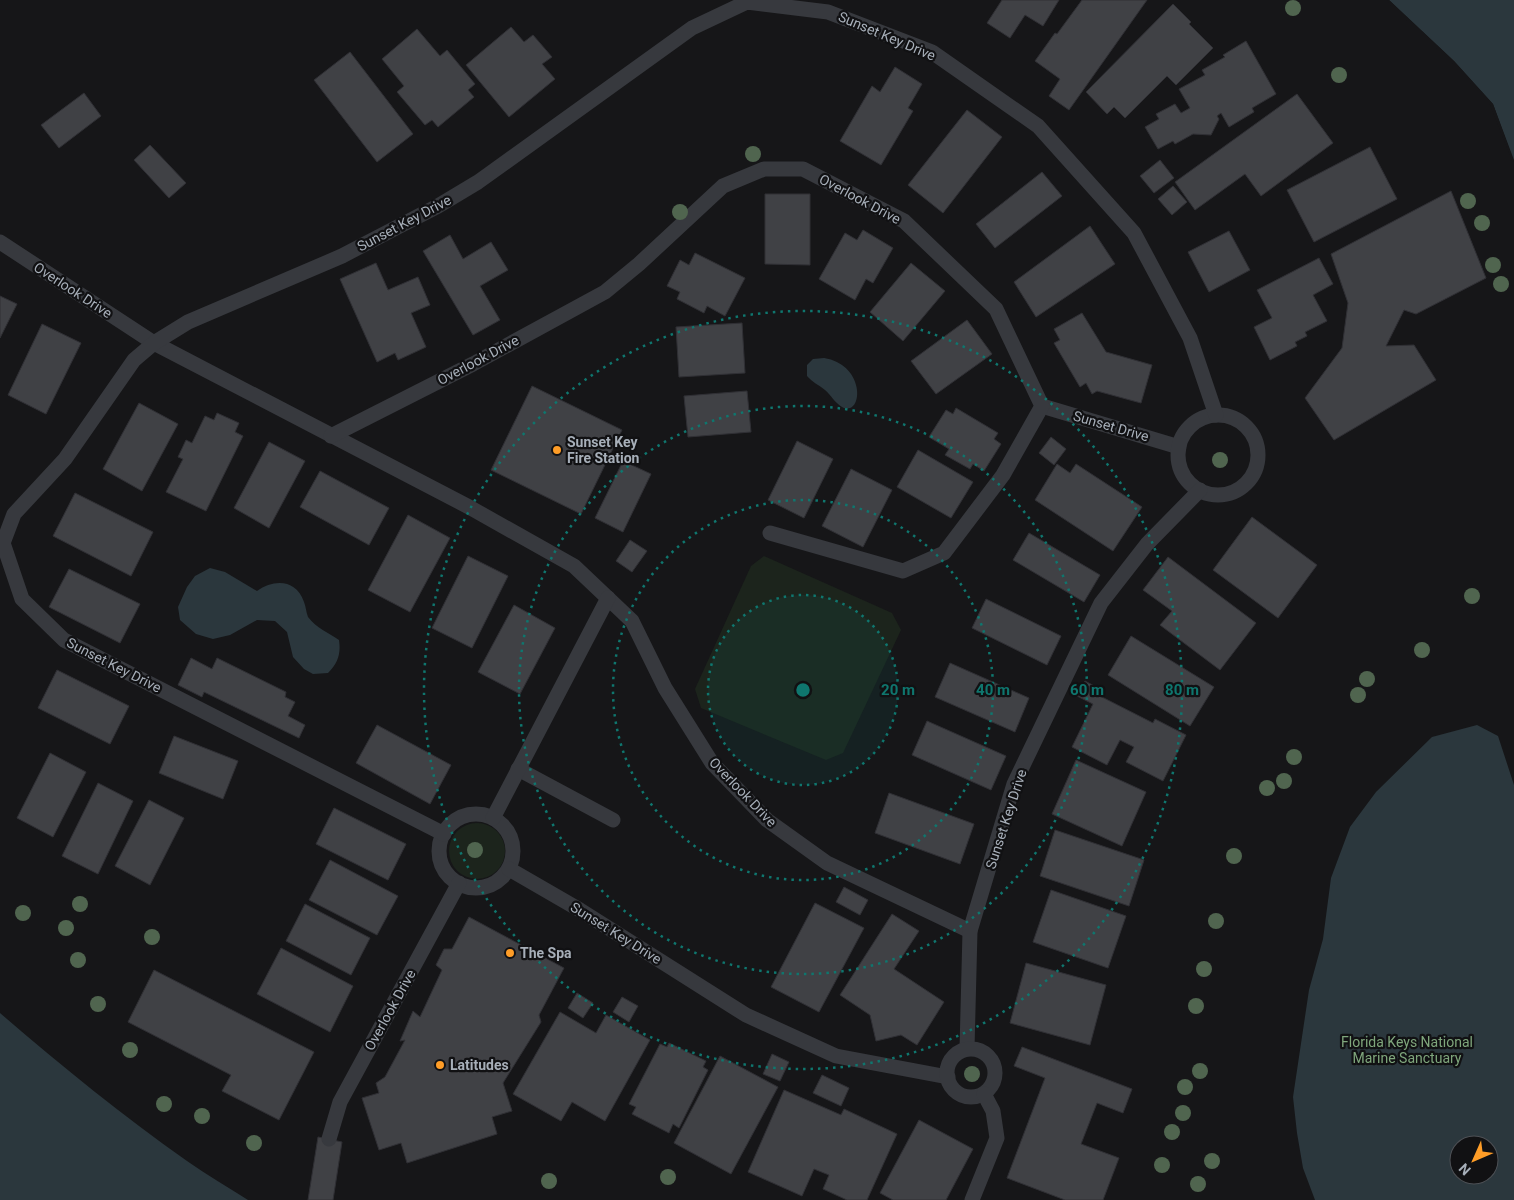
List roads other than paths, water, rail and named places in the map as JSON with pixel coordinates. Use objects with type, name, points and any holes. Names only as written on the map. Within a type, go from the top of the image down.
[{"type":"lane","name":"Sunset Key Drive","points":[[444,834],[64,640],[22,599],[3,543],[14,514],[65,459],[134,360],[154,343],[188,322],[342,256],[438,206],[478,182],[692,28],[747,2],[828,12],[932,52],[1038,126],[1134,234],[1190,338],[1216,415]]},
{"type":"lane","name":"Overlook Drive","points":[[332,436],[473,364],[605,292],[639,264],[723,186],[764,170],[803,169],[904,221],[996,309],[1042,406]]},
{"type":"lane","name":"Overlook Drive","points":[[0,242],[154,343],[469,507],[574,566],[632,621],[665,688],[712,762],[767,820],[826,863],[970,932]]},
{"type":"lane","points":[[770,533],[903,571],[944,553],[1003,475],[1042,406]]},
{"type":"lane","name":"Sunset Drive","points":[[1042,406],[1179,447]]},
{"type":"lane","points":[[1216,415],[1229,416],[1241,422],[1251,432],[1256,444],[1258,457],[1255,471],[1248,482],[1238,490],[1225,494],[1212,494],[1200,490],[1182,472],[1178,460],[1179,447],[1184,434],[1192,425],[1203,418],[1216,415]]},
{"type":"lane","name":"Sunset Key Drive","points":[[967,1049],[970,932],[1014,784],[1100,603],[1147,544],[1200,490]]},
{"type":"lane","points":[[493,818],[608,598]]},
{"type":"lane","points":[[518,769],[613,820]]},
{"type":"lane","points":[[482,814],[493,818],[503,825],[513,846],[513,858],[509,869],[503,876],[487,886],[478,888],[459,883],[443,867],[440,856],[440,844],[444,834],[450,824],[465,816],[482,814]]},
{"type":"lane","name":"Sunset Key Drive","points":[[509,869],[580,910],[746,1014],[836,1056],[948,1077]]},
{"type":"lane","name":"Overlook Drive","points":[[330,1140],[340,1102],[459,883]]},
{"type":"lane","points":[[967,1049],[977,1050],[985,1054],[992,1060],[995,1069],[995,1078],[991,1087],[984,1094],[976,1097],[958,1093],[951,1086],[948,1077],[948,1068],[952,1059],[958,1053],[967,1049]]},
{"type":"lane","points":[[972,1200],[996,1138],[993,1111],[984,1094]]},
{"type":"place","name":"Sunset Key Fire Station","points":[[557,450]]},
{"type":"place","name":"The Spa","points":[[510,953]]},
{"type":"place","name":"Latitudes","points":[[440,1065]]},
{"type":"park label","name":"Florida Keys National Marine Sanctuary","points":[[1407,1050]]}]
